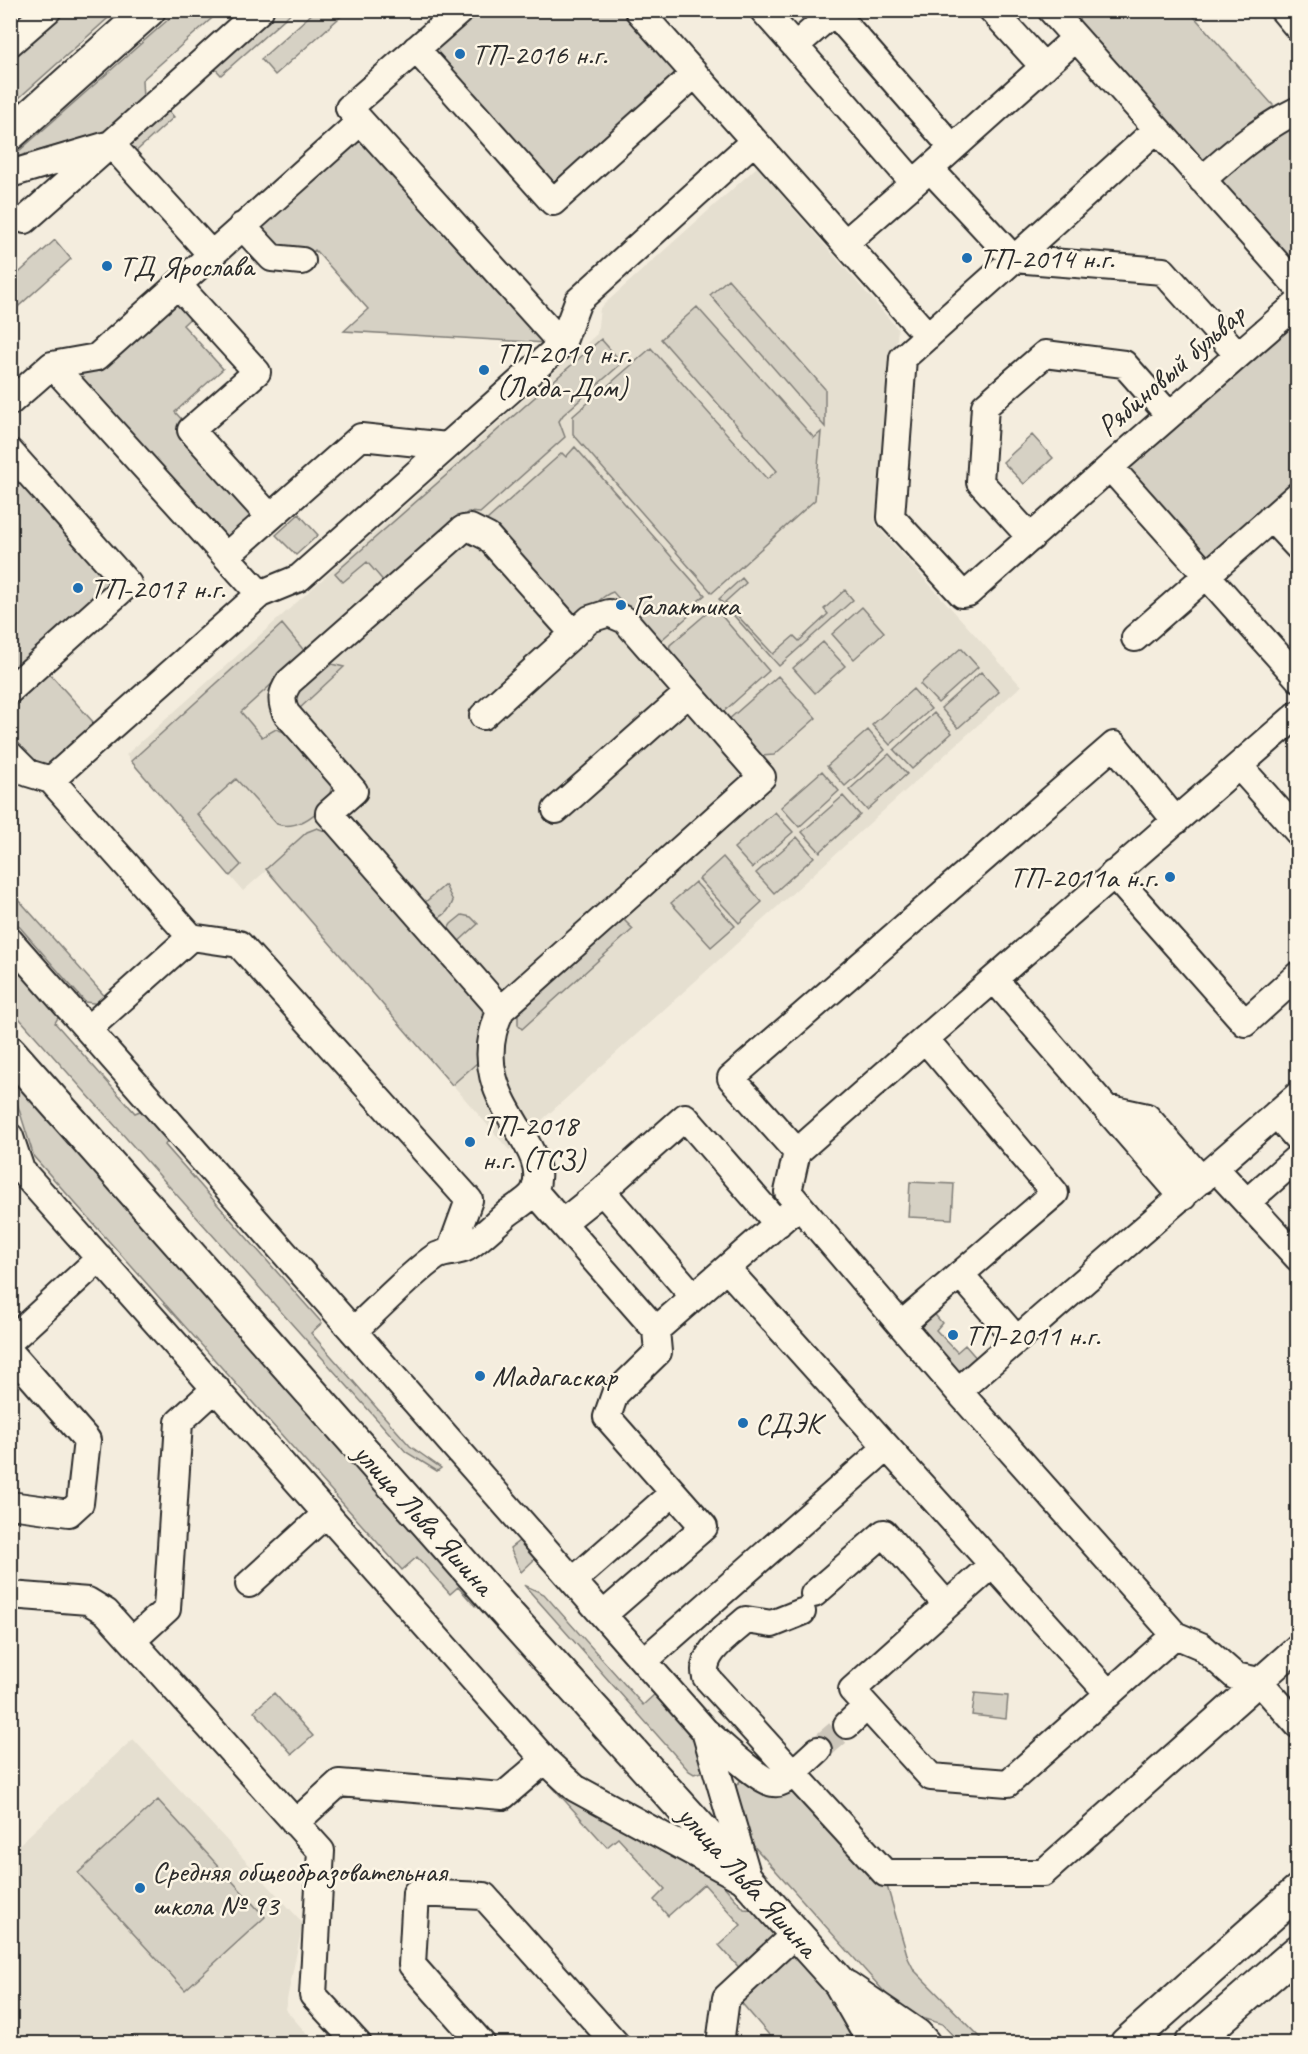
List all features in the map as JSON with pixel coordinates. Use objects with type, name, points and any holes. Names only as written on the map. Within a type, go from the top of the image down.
[{"type":"main road","points":[[10,134],[149,10]]},
{"type":"main road","name":"улица Льва Яшина","points":[[10,1052],[503,1609],[840,1983],[875,2043]]},
{"type":"main road","points":[[1126,2043],[1298,1891]]},
{"type":"main road","points":[[1191,2043],[1298,1951]]},
{"type":"main road","name":"улица Льва Яшина","points":[[840,1983],[916,2034],[924,2043]]},
{"type":"street","points":[[10,43],[48,10]]},
{"type":"street","points":[[25,220],[260,10]]},
{"type":"street","points":[[461,10],[349,108],[562,344]]},
{"type":"street","points":[[638,10],[928,336]]},
{"type":"street","points":[[763,10],[922,176],[1014,259],[1163,271],[1238,355]]},
{"type":"street","points":[[992,10],[1044,67]]},
{"type":"street","points":[[1052,10],[1298,287]]},
{"type":"street","points":[[1283,10],[1298,28]]},
{"type":"street","points":[[795,46],[834,12],[953,148]]},
{"type":"street","points":[[845,243],[1076,38]]},
{"type":"street","points":[[416,49],[553,202],[695,74]]},
{"type":"street","points":[[1202,180],[1232,153],[1293,120]]},
{"type":"street","points":[[10,402],[52,365],[97,357],[178,285],[210,253],[360,122]]},
{"type":"street","points":[[1110,467],[968,593],[962,594],[891,517],[903,358],[1157,129]]},
{"type":"street","points":[[450,1252],[469,1200],[239,944],[191,937],[25,774],[260,594],[299,578],[562,344],[578,301],[754,141]]},
{"type":"street","points":[[10,174],[111,144]]},
{"type":"street","points":[[111,144],[210,253]]},
{"type":"street","points":[[242,226],[272,258],[302,261]]},
{"type":"street","points":[[178,285],[256,372],[191,430],[270,517]]},
{"type":"street","name":"Рябиновый бульвар","points":[[1298,303],[1110,467],[1298,678]]},
{"type":"street","points":[[1031,538],[980,482],[985,406],[1045,354],[1124,364],[1169,415]]},
{"type":"street","points":[[52,365],[260,594]]},
{"type":"street","points":[[226,556],[361,436],[447,446]]},
{"type":"street","points":[[10,452],[128,584],[10,690]]},
{"type":"street","points":[[1134,638],[1298,495]]},
{"type":"street","points":[[1271,518],[1298,547]]},
{"type":"street","points":[[501,1010],[329,813],[354,791],[286,712],[281,703],[282,692],[289,681],[464,530],[470,528],[488,537],[574,634]]},
{"type":"street","points":[[353,1331],[437,1256],[465,1249],[535,1192],[538,1174],[536,1160],[512,1121],[491,1077],[489,1051],[492,1029],[501,1010],[762,777],[617,615],[599,614],[483,716]]},
{"type":"street","points":[[556,810],[688,693]]},
{"type":"street","points":[[1298,714],[797,1152],[788,1192],[958,1391],[1175,1635],[1201,1646],[1236,1676],[1259,1681],[1298,1725]]},
{"type":"street","points":[[797,1152],[731,1078],[740,1070],[1114,745],[1176,821]]},
{"type":"street","points":[[1239,766],[1298,832]]},
{"type":"street","points":[[1113,874],[1245,1023],[1298,975]]},
{"type":"street","points":[[88,1029],[191,937]]},
{"type":"street","points":[[10,941],[705,1731],[762,1778],[774,1784],[782,1782],[818,1750]]},
{"type":"street","points":[[994,979],[1183,1197]]},
{"type":"street","points":[[901,1325],[1055,1193],[925,1039]]},
{"type":"street","points":[[958,1391],[1298,1095]]},
{"type":"street","points":[[1106,1108],[1147,1117],[1209,1174],[1247,1202],[1298,1258]]},
{"type":"street","points":[[1276,1114],[1298,1139]]},
{"type":"street","points":[[562,1223],[602,1191],[685,1117],[778,1224]]},
{"type":"street","points":[[10,1137],[21,1170],[545,1760],[575,1788],[750,1884]]},
{"type":"street","points":[[1247,1202],[1298,1157]]},
{"type":"street","points":[[602,1191],[694,1297]]},
{"type":"street","points":[[535,1192],[656,1330],[658,1352],[615,1394],[606,1417],[704,1527],[603,1615]]},
{"type":"street","points":[[656,1330],[799,1205]]},
{"type":"street","points":[[10,1341],[100,1258]]},
{"type":"street","points":[[727,1269],[1109,1694]]},
{"type":"street","points":[[960,1274],[1017,1340]]},
{"type":"street","points":[[10,1352],[87,1440],[80,1503],[69,1513],[10,1505]]},
{"type":"street","points":[[132,1641],[167,1609],[179,1422],[216,1388]]},
{"type":"street","points":[[644,1661],[887,1447]]},
{"type":"street","points":[[573,1581],[674,1493]]},
{"type":"street","points":[[249,1584],[327,1513]]},
{"type":"street","points":[[946,1604],[884,1533],[808,1603],[772,1624],[746,1620],[706,1658],[704,1668],[706,1677],[885,1873],[1043,1873],[1298,1647]]},
{"type":"street","points":[[993,1564],[852,1690],[931,1777],[1008,1783],[1175,1635]]},
{"type":"street","points":[[10,1594],[88,1601],[106,1612],[321,1851],[313,1995],[358,2043]]},
{"type":"street","points":[[847,1725],[866,1707]]},
{"type":"street","points":[[705,1731],[750,1884]]},
{"type":"street","points":[[295,1824],[339,1783],[503,1796],[545,1760]]},
{"type":"street","points":[[482,2043],[412,1965],[416,1893],[484,1896],[616,2043]]},
{"type":"street","points":[[720,2043],[726,1998],[795,1934]]},
{"type":"shaded area","points":[[57,11],[116,11],[11,105],[12,71],[18,50],[32,33]]},
{"type":"shaded area","points":[[178,11],[238,11],[234,14],[219,12],[142,80],[143,99],[107,131],[10,159]]},
{"type":"shaded area","points":[[270,11],[293,11],[221,75],[211,64]]},
{"type":"shaded area","points":[[315,11],[347,11],[275,75],[261,59]]},
{"type":"shaded area","points":[[464,11],[636,11],[693,75],[553,200],[419,51]]},
{"type":"shaded area","points":[[1051,11],[1189,11],[1297,132],[1297,287]]},
{"type":"shaded area","points":[[164,105],[174,117],[132,155],[127,144]]},
{"type":"shaded area","points":[[360,122],[562,344],[344,331],[368,309],[315,250],[302,261],[242,226]]},
{"type":"shaded area","name":"Галактика","points":[[757,167],[898,329],[876,525],[1021,686],[509,1150],[267,870],[243,891],[126,755],[597,334],[600,308]]},
{"type":"shaded area","points":[[55,240],[71,259],[11,313],[11,280]]},
{"type":"shaded area","points":[[728,279],[825,389],[825,427],[710,295]]},
{"type":"shaded area","points":[[178,285],[200,309],[183,325],[223,369],[175,412],[270,517],[226,556],[52,365],[97,357]]},
{"type":"shaded area","points":[[1297,303],[1297,495],[1206,576],[1110,467]]},
{"type":"shaded area","points":[[697,307],[814,438],[821,432],[815,500],[712,593],[573,434],[573,416],[651,348],[767,479],[777,471],[661,339]]},
{"type":"shaded area","points":[[601,339],[622,363],[563,415],[559,421],[565,437],[480,513],[468,512],[386,584],[367,562],[343,582],[335,573]]},
{"type":"shaded area","points":[[1032,435],[1053,458],[1024,484],[1003,462]]},
{"type":"shaded area","points":[[575,447],[705,595],[698,601],[701,605],[658,643],[613,592],[602,598],[588,611],[577,614],[570,612],[487,520],[562,453],[566,457]]},
{"type":"shaded area","points":[[10,452],[128,584],[40,663],[103,733],[51,780],[11,755]]},
{"type":"shaded area","points":[[299,514],[318,535],[296,555],[276,535]]},
{"type":"shaded area","points":[[742,578],[746,583],[725,602],[773,654],[794,636],[799,641],[828,614],[824,609],[845,590],[853,600],[779,666],[719,599]]},
{"type":"shaded area","points":[[714,607],[769,671],[721,714],[668,654],[670,645]]},
{"type":"shaded area","points":[[862,607],[884,632],[854,659],[832,634]]},
{"type":"shaded area","points":[[282,624],[306,653],[241,712],[262,737],[276,729],[287,733],[332,784],[330,793],[320,809],[304,821],[286,826],[277,824],[236,779],[197,814],[241,865],[230,876],[131,761]]},
{"type":"shaded area","points":[[823,642],[845,666],[815,693],[793,668]]},
{"type":"shaded area","points":[[961,648],[978,667],[938,703],[920,684]]},
{"type":"shaded area","points":[[327,663],[344,667],[298,710],[294,705],[294,691],[304,681],[307,684],[317,675],[314,672]]},
{"type":"shaded area","points":[[981,672],[999,692],[958,728],[941,708]]},
{"type":"shaded area","points":[[778,676],[816,718],[774,755],[761,756],[727,721]]},
{"type":"shaded area","points":[[913,689],[931,709],[890,745],[872,725]]},
{"type":"shaded area","points":[[934,713],[952,733],[912,769],[894,750]]},
{"type":"shaded area","points":[[868,730],[885,750],[845,786],[827,766]]},
{"type":"shaded area","points":[[889,754],[907,774],[867,810],[849,790]]},
{"type":"shaded area","points":[[822,771],[839,791],[799,827],[781,807]]},
{"type":"shaded area","points":[[843,796],[860,815],[820,852],[802,832]]},
{"type":"shaded area","points":[[775,812],[793,832],[752,868],[734,848]]},
{"type":"shaded area","points":[[317,828],[335,835],[483,1008],[477,1063],[452,1085],[266,869],[307,832]]},
{"type":"shaded area","points":[[797,837],[814,857],[774,893],[756,873]]},
{"type":"shaded area","points":[[723,857],[762,902],[739,923],[699,879]]},
{"type":"shaded area","points":[[695,882],[735,926],[711,947],[671,903]]},
{"type":"shaded area","points":[[445,885],[453,901],[446,912],[435,919],[422,905]]},
{"type":"shaded area","points":[[10,890],[110,1002],[101,1004],[85,1002],[11,917]]},
{"type":"shaded area","points":[[462,915],[471,917],[478,924],[457,943],[446,932],[451,924]]},
{"type":"shaded area","points":[[623,919],[633,929],[522,1029],[518,1025],[518,1014]]},
{"type":"shaded area","points":[[10,948],[63,1009],[55,1023],[135,1113],[147,1108],[169,1136],[165,1145],[322,1323],[311,1333],[410,1446],[441,1468],[437,1471],[406,1452],[11,1009]]},
{"type":"shaded area","points":[[13,1076],[481,1600],[475,1606],[458,1587],[450,1594],[417,1557],[402,1570],[34,1157],[11,1084]]},
{"type":"shaded area","points":[[910,1182],[954,1184],[952,1219],[908,1217]]},
{"type":"shaded area","points":[[926,1304],[942,1323],[936,1330],[957,1352],[965,1345],[985,1368],[958,1391],[901,1325]]},
{"type":"shaded area","points":[[519,1541],[535,1559],[521,1572],[510,1548]]},
{"type":"shaded area","points":[[524,1585],[544,1594],[643,1705],[655,1694],[648,1686],[654,1681],[675,1698],[704,1762],[701,1772],[694,1774],[689,1771]]},
{"type":"shaded area","points":[[274,1693],[313,1736],[292,1754],[254,1711]]},
{"type":"shaded area","points":[[975,1693],[1008,1696],[1006,1719],[972,1715]]},
{"type":"shaded area","name":"Средняя общеобразовательная школа № 93","points":[[133,1739],[303,1923],[285,2009],[315,2043],[11,2044],[11,1852]]},
{"type":"shaded area","points":[[747,1773],[792,1782],[885,1879],[908,1958],[914,1970],[986,2043],[960,2043],[942,2024],[912,2015],[897,2006],[751,1843],[734,1788]]},
{"type":"shaded area","points":[[547,1778],[717,1878],[744,1909],[756,1910],[776,1936],[744,1973],[719,1945],[741,1925],[704,1884],[668,1916],[654,1900],[665,1889],[618,1838],[607,1847],[546,1780]]},
{"type":"shaded area","points":[[158,1800],[265,1917],[185,1990],[78,1873]]},
{"type":"shaded area","points":[[789,1955],[794,1955],[873,2043],[776,2043],[739,2000]]},
{"type":"tunnel","points":[[818,1750],[847,1725]]},
{"type":"place","name":"ТП-2016 н.г.","points":[[460,54]]},
{"type":"place","name":"ТП-2014 н.г.","points":[[967,258]]},
{"type":"place","name":"ТД Ярослава","points":[[107,266]]},
{"type":"place","name":"ТП-2019 н.г. (Лада-Дом)","points":[[484,370]]},
{"type":"place","name":"ТП-2017 н.г.","points":[[78,588]]},
{"type":"place","name":"Галактика","points":[[621,605]]},
{"type":"place","name":"ТП-2011а н.г.","points":[[1170,877]]},
{"type":"place","name":"ТП-2018 н.г. (ТСЗ)","points":[[470,1142]]},
{"type":"place","name":"ТП-2011 н.г.","points":[[953,1335]]},
{"type":"place","name":"Мадагаскар","points":[[480,1376]]},
{"type":"place","name":"СДЭК","points":[[743,1423]]},
{"type":"place","name":"Средняя общеобразовательная школа № 93","points":[[140,1888]]}]
